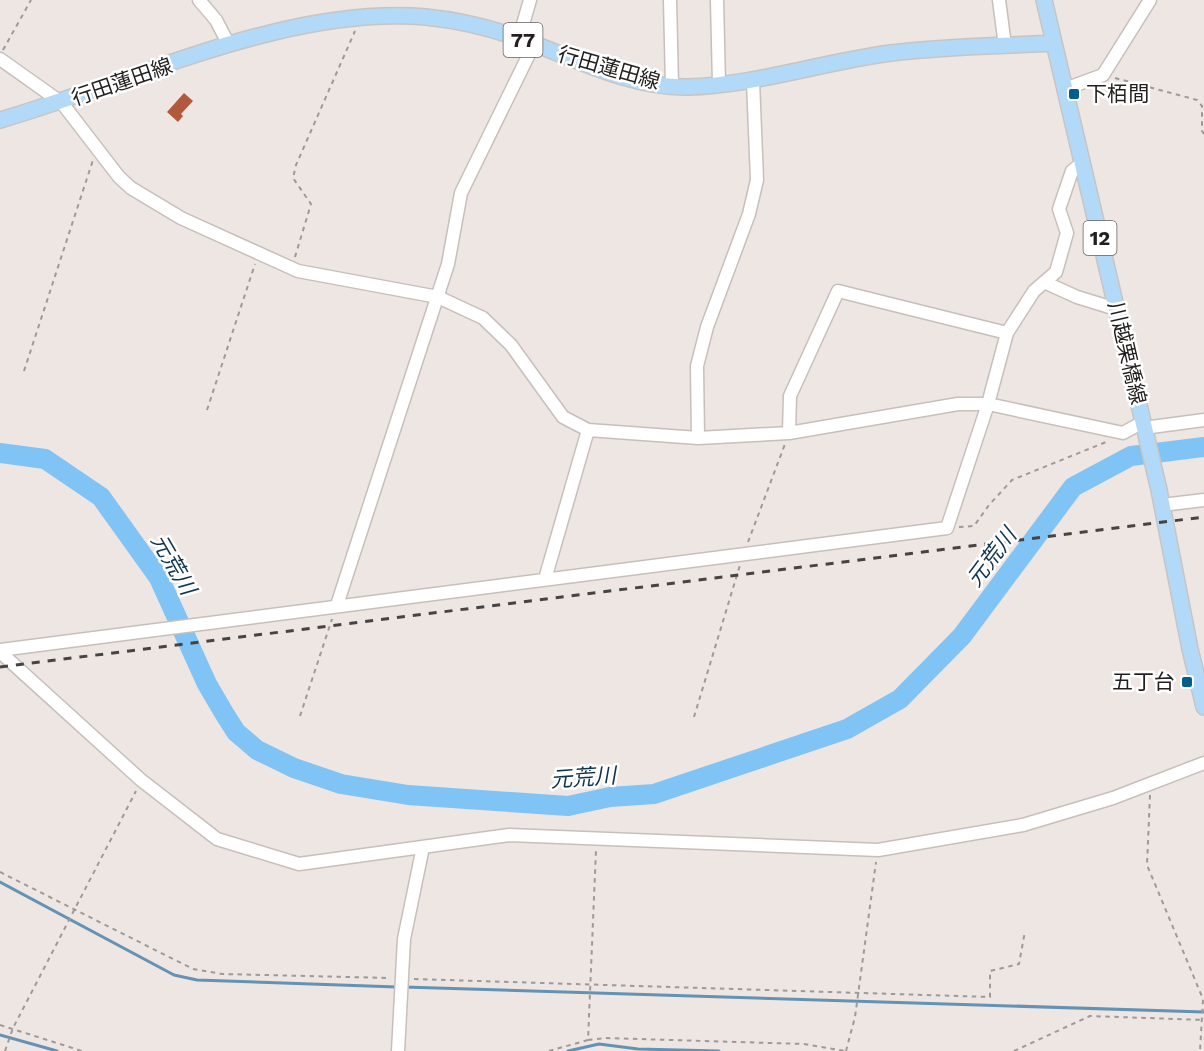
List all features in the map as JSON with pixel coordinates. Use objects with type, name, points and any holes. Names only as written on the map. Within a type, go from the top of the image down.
[{"type":"main road","name":"川越栗橋線","points":[[1044,0],[1161,497],[1188,639],[1204,707]]},
{"type":"main road","name":"行田蓮田線","points":[[0,120],[62,103],[229,45],[289,28],[360,18],[425,17],[488,28],[625,77],[672,86],[753,81],[889,53],[1054,43]]},
{"type":"street","points":[[199,0],[216,20],[229,45]]},
{"type":"street","points":[[519,38],[530,0]]},
{"type":"street","points":[[670,0],[672,86]]},
{"type":"street","points":[[717,0],[718,84]]},
{"type":"street","points":[[999,0],[1005,46]]},
{"type":"street","points":[[1065,89],[1103,75],[1150,0]]},
{"type":"street","points":[[337,605],[438,297],[452,247],[460,193],[534,44]]},
{"type":"street","points":[[0,59],[62,103],[98,147],[118,177],[131,188],[181,218],[292,268],[438,297],[483,318],[511,345],[563,417],[588,430],[698,438],[789,433],[958,404],[988,404],[1123,433],[1144,427],[1204,420]]},
{"type":"street","points":[[698,438],[697,366],[708,327],[749,214],[757,180],[753,81]]},
{"type":"street","points":[[0,651],[337,605],[743,556],[947,528],[988,404],[1007,333],[1034,291],[1056,272],[1067,233],[1059,209],[1072,171],[1082,163]]},
{"type":"street","points":[[1044,282],[1077,297],[1116,309]]},
{"type":"street","points":[[789,433],[790,396],[838,291],[1007,333]]},
{"type":"street","points":[[544,579],[588,430]]},
{"type":"street","points":[[1161,497],[1204,500]]},
{"type":"street","points":[[0,651],[141,780],[217,839],[299,864],[509,835],[878,850],[1023,825],[1113,798],[1204,763]]},
{"type":"street","points":[[398,1051],[404,939],[423,847]]},
{"type":"path","points":[[0,54],[31,0]]},
{"type":"path","points":[[292,268],[311,204],[293,178],[296,165],[360,18]]},
{"type":"path","points":[[1103,75],[1197,100],[1202,106],[1204,134]]},
{"type":"path","points":[[24,371],[98,147]]},
{"type":"path","points":[[207,410],[258,253]]},
{"type":"path","points":[[693,717],[743,556],[789,433]]},
{"type":"path","points":[[947,528],[974,526],[989,505],[1012,480],[1093,449],[1123,433]]},
{"type":"path","points":[[300,716],[337,605]]},
{"type":"path","points":[[5,1051],[14,1028],[141,780]]},
{"type":"path","points":[[1150,782],[1147,865],[1203,999],[1200,1051]]},
{"type":"path","points":[[588,1040],[597,840]]},
{"type":"path","points":[[549,1051],[588,1040],[605,1038],[804,1044],[829,1046],[845,1051],[858,995],[878,850]]},
{"type":"path","points":[[0,872],[193,969],[222,974],[402,978],[858,995],[990,997],[990,971],[1019,964],[1025,931]]},
{"type":"path","points":[[1014,1051],[1090,1016],[1203,1020]]},
{"type":"path","points":[[0,1025],[82,1051]]},
{"type":"building","points":[[184,93],[193,101],[181,114],[183,116],[178,122],[167,112]]},
{"type":"waterway","name":"元荒川","points":[[0,453],[45,459],[101,497],[159,578],[207,684],[224,713],[236,732],[257,750],[294,768],[341,784],[408,795],[568,806],[610,797],[654,794],[847,729],[900,699],[962,636],[1073,487],[1131,456],[1204,447]]},
{"type":"waterway","points":[[0,882],[174,975],[197,980],[397,987]]},
{"type":"waterway","points":[[404,987],[1204,1012]]},
{"type":"waterway","points":[[0,1035],[57,1051]]},
{"type":"waterway","points":[[568,1051],[599,1044],[638,1049],[719,1051]]},
{"type":"railway","points":[[0,667],[1204,517]]},
{"type":"place","name":"下栢間","points":[[1074,94]]},
{"type":"place","name":"五丁台","points":[[1187,682]]}]
